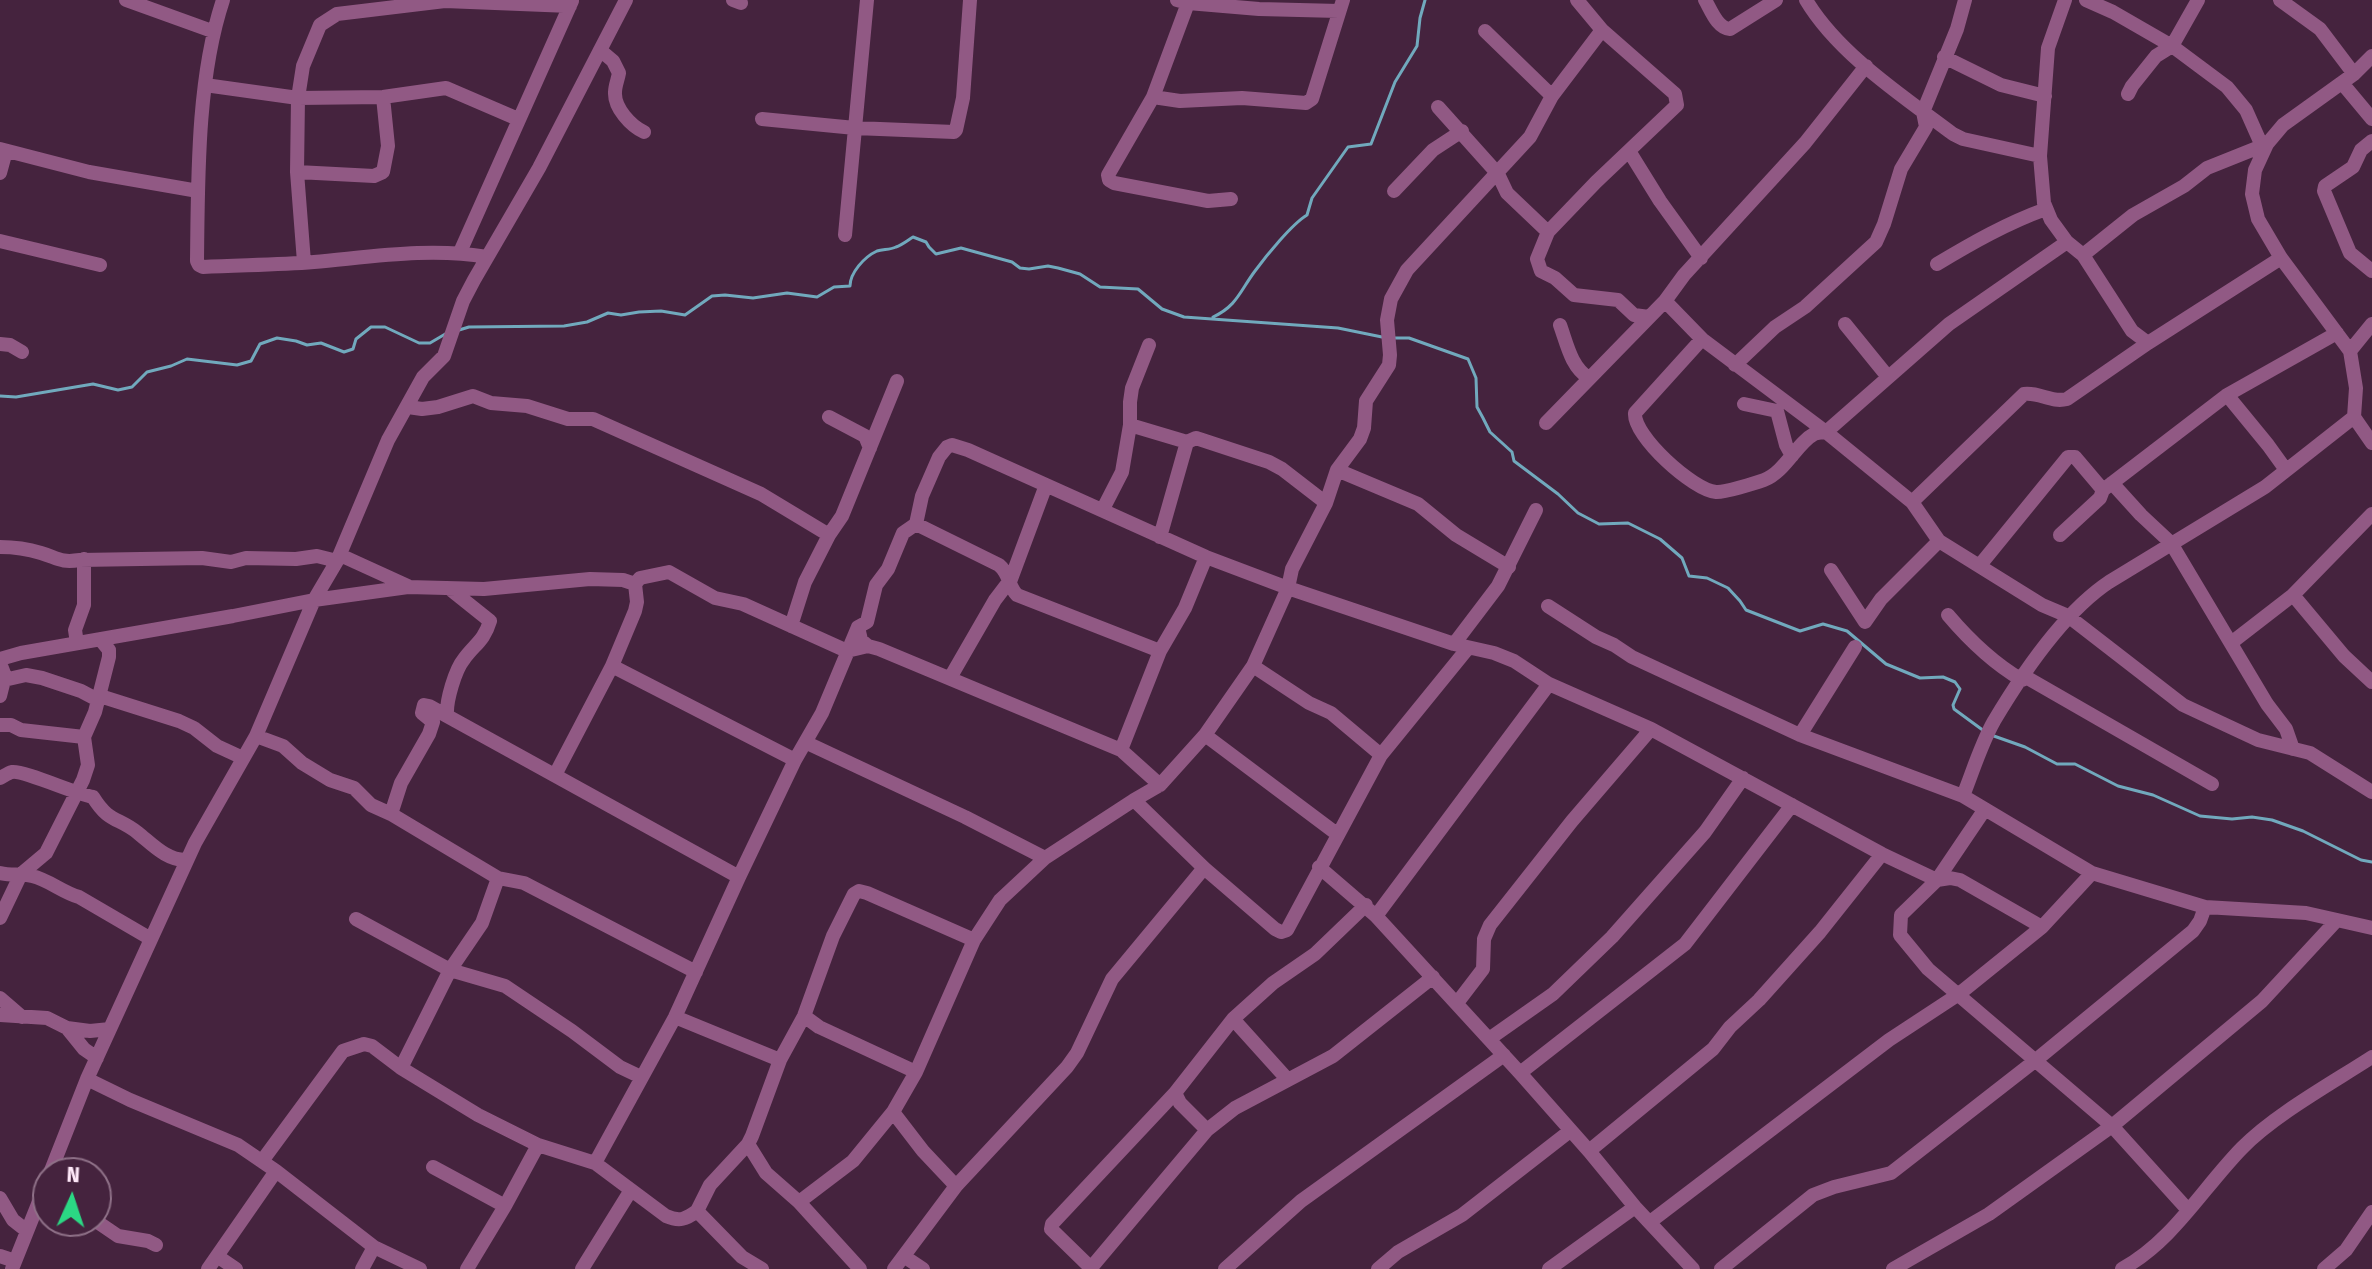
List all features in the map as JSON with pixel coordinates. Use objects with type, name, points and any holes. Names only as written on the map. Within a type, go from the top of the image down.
[{"type":"street","points":[[126,0],[212,31]]},
{"type":"street","points":[[223,0],[212,31],[205,85],[198,191],[199,265],[460,252],[487,257]]},
{"type":"street","points":[[57,1157],[87,1079],[187,860],[202,828],[256,736],[314,600],[338,558],[388,440],[423,377],[444,356],[463,301],[539,168],[626,0]]},
{"type":"street","points":[[845,235],[867,0]]},
{"type":"street","points":[[762,119],[855,128],[954,132],[963,98],[970,0]]},
{"type":"street","points":[[1577,0],[1602,30],[1675,94],[1677,105],[1585,192],[1548,232],[1537,259],[1541,271],[1555,278],[1574,295],[1618,300],[1634,315],[1649,317]]},
{"type":"street","points":[[1705,0],[1726,30],[1776,0]]},
{"type":"street","points":[[1806,0],[1819,21],[1866,66],[1953,134],[2040,156]]},
{"type":"street","points":[[1735,365],[1876,242],[1901,169],[1926,127],[1923,112],[1957,29],[1965,0]]},
{"type":"street","points":[[2065,0],[2048,48],[2040,156],[2046,209],[2067,242],[2083,255],[2132,331],[2148,343]]},
{"type":"street","points":[[2086,0],[2172,46],[2235,94],[2264,145]]},
{"type":"street","points":[[2128,94],[2156,56],[2172,46],[2198,0]]},
{"type":"street","points":[[2280,0],[2320,29],[2372,119]]},
{"type":"street","points":[[304,262],[297,172],[298,98],[303,66],[320,25],[326,19],[337,14],[445,1],[571,3],[460,252]]},
{"type":"street","points":[[1153,97],[1180,101],[1242,98],[1306,103],[1312,99],[1341,5],[1189,2],[1153,97],[1108,175],[1109,180],[1208,201],[1231,199]]},
{"type":"street","points":[[799,1202],[853,1161],[893,1112],[916,1072],[974,940],[1000,900],[1045,858],[1160,785],[1205,735],[1253,666],[1288,588],[1292,569],[1326,503],[1337,470],[1360,439],[1366,401],[1389,365],[1387,320],[1391,299],[1412,263],[1530,137],[1552,96],[1602,30]]},
{"type":"street","points":[[1485,31],[1552,96]]},
{"type":"street","points":[[600,50],[613,61],[619,73],[616,99],[626,118],[644,132]]},
{"type":"street","points":[[2372,56],[2348,78],[2283,125],[2264,145],[2255,170],[2252,194],[2258,219],[2281,258],[2350,351],[2356,388],[2354,417],[2372,443]]},
{"type":"street","points":[[1944,57],[2001,85],[2045,96]]},
{"type":"street","points":[[1546,423],[1665,301],[1684,275],[1805,143],[1866,66]]},
{"type":"street","points":[[205,85],[298,98],[383,97],[446,88],[518,119]]},
{"type":"street","points":[[297,172],[374,176],[383,172],[388,146],[383,97]]},
{"type":"street","points":[[1438,107],[1498,174],[1507,193],[1548,232]]},
{"type":"street","points":[[1394,191],[1433,150],[1462,131]]},
{"type":"street","points":[[2372,141],[2361,150],[2353,167],[2332,180],[2324,191],[2350,253],[2372,271]]},
{"type":"street","points":[[2083,255],[2133,215],[2184,186],[2207,168],[2264,145]]},
{"type":"street","points":[[0,173],[3,150],[89,172],[198,191]]},
{"type":"street","points":[[1629,151],[1701,258]]},
{"type":"street","points":[[1937,264],[1989,233],[2046,209]]},
{"type":"street","points":[[0,241],[100,265]]},
{"type":"street","points":[[1702,339],[1635,413],[1634,421],[1652,445],[1685,476],[1705,490],[1721,493],[1768,478],[1814,433],[1826,432],[1949,324],[2067,242]]},
{"type":"street","points":[[1912,502],[2024,394],[2034,393],[2057,402],[2067,399],[2281,258]]},
{"type":"street","points":[[1665,301],[1702,339],[1826,432],[1912,502],[1939,541],[2042,605],[2068,616],[2183,705],[2258,740],[2310,753],[2372,792]]},
{"type":"street","points":[[1845,324],[1888,377]]},
{"type":"street","points":[[2350,351],[2372,324]]},
{"type":"street","points":[[1560,325],[1574,362],[1589,378]]},
{"type":"street","points":[[2060,535],[2100,498],[2108,486],[2227,395],[2337,333]]},
{"type":"street","points":[[0,344],[10,345],[22,352]]},
{"type":"street","points":[[1103,509],[1122,472],[1132,388],[1149,345]]},
{"type":"street","points":[[791,626],[805,582],[842,516],[897,381]]},
{"type":"street","points":[[2227,395],[2286,470]]},
{"type":"street","points":[[408,407],[438,407],[473,396],[491,403],[527,406],[568,419],[593,419],[761,494],[829,535]]},
{"type":"street","points":[[1744,404],[1777,411],[1792,456]]},
{"type":"street","points":[[829,417],[865,436],[870,448]]},
{"type":"street","points":[[1963,796],[1994,722],[2068,616],[2093,593],[2239,504],[2354,417]]},
{"type":"street","points":[[1130,425],[1187,442],[1196,438],[1269,462],[1326,503]]},
{"type":"street","points":[[1160,537],[1187,442]]},
{"type":"street","points":[[595,1163],[675,1017],[795,760],[822,713],[858,627],[867,622],[876,585],[888,569],[903,533],[916,524],[922,496],[939,457],[952,445],[1206,557],[1288,588],[1514,661],[1549,684],[1651,729],[1882,854],[1937,880],[1960,880],[2042,927]]},
{"type":"street","points":[[1980,565],[2068,457],[2075,457],[2171,543],[2267,704],[2286,729],[2293,749]]},
{"type":"street","points":[[1337,470],[1418,504],[1456,535],[1509,567]]},
{"type":"street","points":[[950,678],[995,600],[1011,579],[1046,485]]},
{"type":"street","points":[[1134,800],[1204,868],[1275,929],[1281,932],[1287,930],[1381,755],[1461,646],[1509,567],[1536,510]]},
{"type":"street","points":[[2231,643],[2293,595],[2372,514]]},
{"type":"street","points":[[916,524],[988,557],[1006,570],[1017,595],[1160,651]]},
{"type":"street","points":[[1831,570],[1865,622],[1881,599],[1939,541]]},
{"type":"street","points":[[0,547],[38,552],[66,562],[84,559],[202,558],[231,562],[246,558],[338,558],[408,587]]},
{"type":"street","points":[[1121,750],[1160,651],[1185,608],[1206,557]]},
{"type":"street","points":[[77,643],[75,630],[84,605],[84,559]]},
{"type":"street","points":[[555,775],[612,666],[635,611],[635,584],[640,578],[674,573],[715,598],[743,604],[847,651],[868,646]]},
{"type":"street","points":[[0,696],[5,676],[0,661],[21,653],[314,600],[408,587],[484,589],[590,579],[623,580],[635,584]]},
{"type":"street","points":[[447,715],[446,698],[461,662],[481,642],[490,621],[450,589]]},
{"type":"street","points":[[2293,595],[2344,656],[2372,682]]},
{"type":"street","points":[[1548,606],[1632,657],[1800,735],[1963,796],[2092,873],[2205,907],[2306,913],[2372,928]]},
{"type":"street","points":[[1948,615],[1997,665],[2212,784]]},
{"type":"street","points":[[858,627],[861,640],[868,646],[1121,750],[1160,785]]},
{"type":"street","points":[[0,918],[21,874],[46,853],[78,793],[88,765],[84,737],[99,698],[109,657],[109,650],[100,639]]},
{"type":"street","points":[[1800,735],[1855,647]]},
{"type":"street","points":[[612,666],[795,760]]},
{"type":"street","points":[[1253,666],[1309,703],[1331,713],[1381,755]]},
{"type":"street","points":[[4,680],[26,675],[42,678],[179,721],[217,746],[243,758]]},
{"type":"street","points":[[1433,977],[1333,1056],[1235,1108],[1207,1130],[1090,1268],[1051,1229],[1052,1224],[1173,1100],[1233,1019],[1273,983],[1371,911],[1549,684]]},
{"type":"street","points":[[391,814],[401,783],[433,722],[422,713],[424,705],[436,708],[739,877]]},
{"type":"street","points":[[0,725],[84,737]]},
{"type":"street","points":[[1457,1003],[1483,969],[1484,939],[1490,925],[1572,821],[1651,729]]},
{"type":"street","points":[[1205,735],[1337,834]]},
{"type":"street","points":[[256,736],[283,746],[302,763],[330,780],[354,788],[371,805],[498,878],[524,883],[696,972]]},
{"type":"street","points":[[807,743],[1045,858]]},
{"type":"street","points":[[0,778],[13,772],[29,775],[93,797],[103,812],[136,831],[149,845],[179,860],[187,860]]},
{"type":"street","points":[[1489,1039],[1553,994],[1612,937],[1705,832],[1743,778]]},
{"type":"street","points":[[1520,1073],[1685,944],[1792,805]]},
{"type":"street","points":[[1985,809],[1937,880],[1901,915],[1900,935],[1928,969],[2112,1126],[2188,1210]]},
{"type":"street","points":[[1589,1151],[1713,1049],[1820,932],[1882,854]]},
{"type":"street","points":[[1319,867],[1371,911],[1433,977],[1693,1269]]},
{"type":"street","points":[[894,1269],[956,1186],[1067,1067],[1084,1040],[1112,979],[1204,868]]},
{"type":"street","points":[[0,873],[32,876],[79,897],[151,939]]},
{"type":"street","points":[[1650,1222],[1889,1040],[1959,994],[2042,927],[2092,873]]},
{"type":"street","points":[[401,1068],[450,970],[482,923],[498,878]]},
{"type":"street","points":[[262,1161],[343,1051],[364,1044],[372,1046],[401,1068],[478,1115],[538,1145],[595,1163],[666,1216],[677,1221],[687,1218],[697,1211],[705,1192],[748,1144],[780,1060],[804,1016],[833,936],[854,894],[859,891],[974,940]]},
{"type":"street","points":[[1721,1269],[1813,1195],[1891,1173],[2036,1060],[2193,931],[2205,907]]},
{"type":"street","points":[[356,919],[450,970],[505,986],[620,1067],[641,1077]]},
{"type":"street","points":[[1893,1269],[1989,1214],[2112,1126],[2262,1001],[2337,920]]},
{"type":"street","points":[[0,998],[22,1017]]},
{"type":"street","points":[[0,1015],[47,1018],[67,1028],[90,1031],[110,1029]]},
{"type":"street","points":[[804,1016],[819,1027],[916,1072]]},
{"type":"street","points":[[675,1017],[780,1060]]},
{"type":"street","points":[[1233,1019],[1288,1080]]},
{"type":"street","points":[[67,1028],[84,1049],[97,1058]]},
{"type":"street","points":[[1225,1269],[1301,1201],[1504,1055]]},
{"type":"street","points":[[2122,1269],[2167,1236],[2244,1145],[2372,1057]]},
{"type":"street","points":[[87,1079],[238,1145],[374,1247],[420,1269]]},
{"type":"street","points":[[1173,1100],[1207,1130]]},
{"type":"street","points":[[893,1112],[923,1151],[956,1186]]},
{"type":"street","points":[[1378,1269],[1398,1252],[1462,1215],[1570,1131]]},
{"type":"street","points":[[748,1144],[766,1173],[799,1202],[860,1269]]},
{"type":"street","points":[[467,1269],[538,1145]]},
{"type":"street","points":[[433,1167],[505,1206]]},
{"type":"street","points":[[208,1269],[276,1171]]},
{"type":"street","points":[[582,1269],[631,1190]]},
{"type":"street","points":[[0,1198],[13,1220],[27,1231]]},
{"type":"street","points":[[1549,1269],[1635,1207]]},
{"type":"street","points":[[697,1211],[742,1257],[762,1269]]},
{"type":"street","points":[[2324,1269],[2346,1250],[2372,1212]]},
{"type":"street","points":[[0,1256],[14,1265],[32,1219]]},
{"type":"street","points":[[112,1232],[156,1245]]},
{"type":"street","points":[[362,1269],[374,1247]]},
{"type":"street","points":[[217,1256],[236,1269]]},
{"type":"street","points":[[905,1257],[923,1269]]},
{"type":"waterway","points":[[1213,317],[1233,303],[1272,249],[1307,215],[1312,198],[1348,147],[1371,144],[1395,82],[1417,46],[1425,0]]},
{"type":"waterway","points":[[459,330],[469,327],[564,326],[587,322],[608,313],[621,315],[661,311],[685,315],[712,296],[753,298],[787,293],[817,297],[834,287],[850,286],[855,271],[867,257],[913,237],[926,242],[936,254],[961,248],[1012,262],[1020,268],[1048,266],[1080,274],[1100,287],[1138,289],[1162,309],[1184,317],[1338,328],[1382,337]]},
{"type":"waterway","points":[[0,396],[16,397],[93,384],[118,390],[132,387],[147,372],[187,359],[237,365],[251,361],[260,344],[277,338],[307,345],[321,343],[344,352],[353,349],[356,339],[371,327],[385,327],[419,343],[430,343],[447,333]]},
{"type":"waterway","points":[[1394,338],[1409,338],[1468,359],[1476,378],[1477,407],[1490,432],[1512,452],[1514,461],[1578,513],[1599,524],[1628,523],[1660,539],[1682,558],[1689,576],[1707,578],[1728,588],[1746,610],[1800,631],[1823,624],[1847,631],[1886,664],[1920,678],[1943,677],[1955,682],[1960,689],[1954,709],[1984,731]]},
{"type":"waterway","points":[[1991,735],[2025,747],[2057,764],[2075,764],[2118,786],[2153,795],[2200,816],[2272,820],[2303,831],[2361,860],[2372,862]]}]
